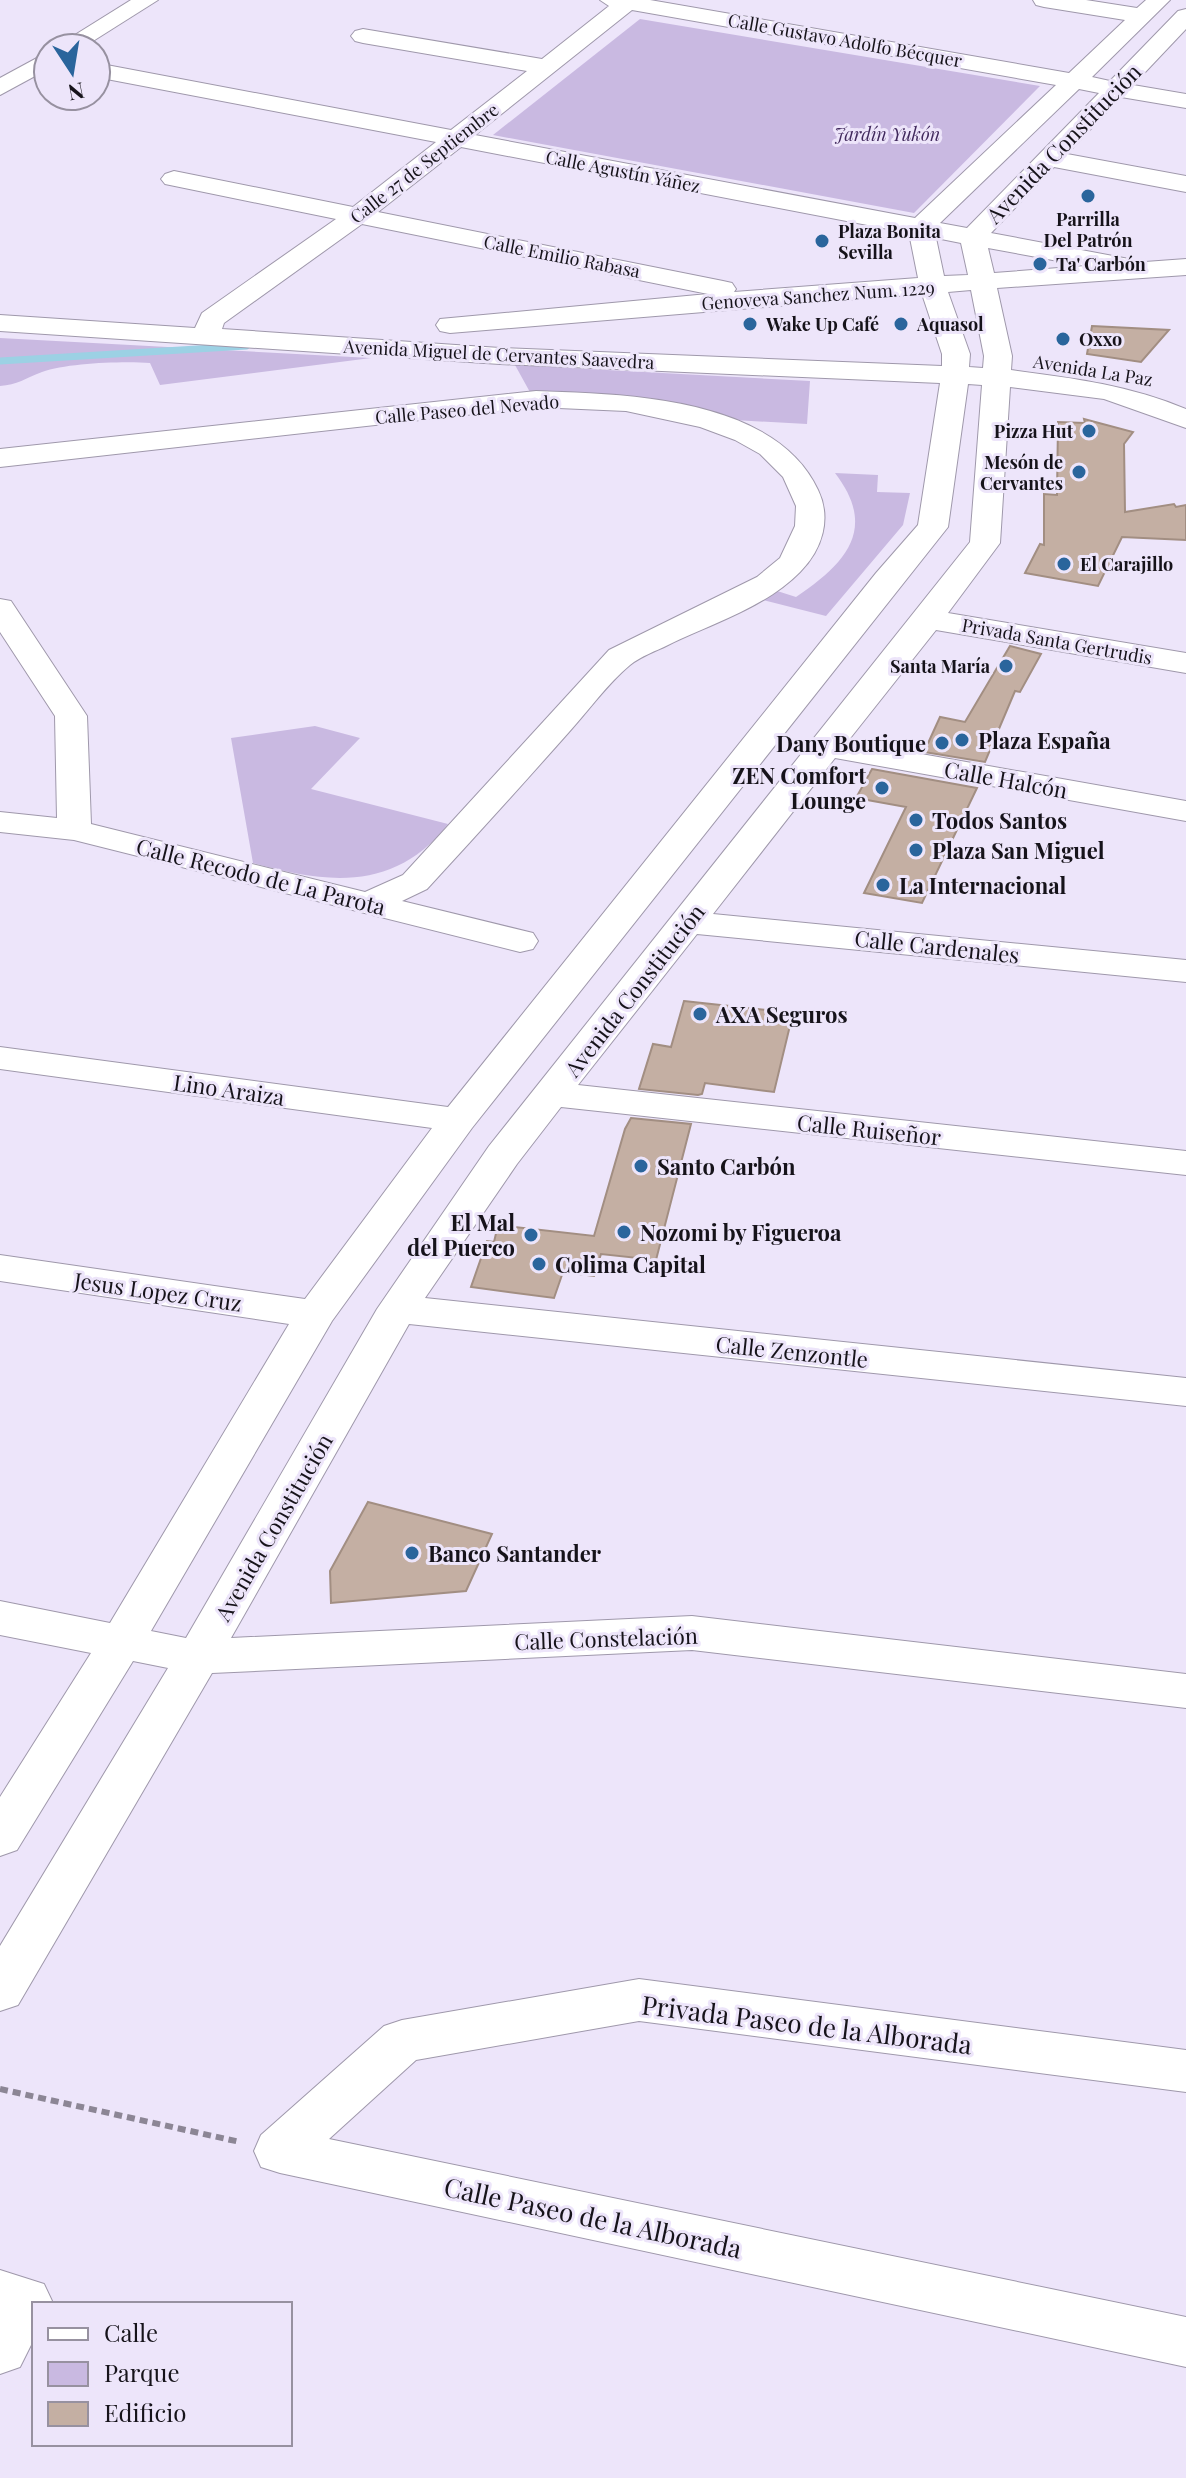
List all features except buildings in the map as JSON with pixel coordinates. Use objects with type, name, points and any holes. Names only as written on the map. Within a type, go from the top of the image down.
[{"type":"street","points":[[94,32],[147,0]]},
{"type":"street","points":[[1044,0],[1171,16]]},
{"type":"street","name":"Calle 27 de Septiembre","points":[[209,327],[457,139],[623,1]]},
{"type":"street","name":"Calle Gustavo Adolfo Bécquer","points":[[623,1],[1186,101]]},
{"type":"street","name":"Avenida Constitución","points":[[921,227],[1078,81],[1171,16]]},
{"type":"street","name":"Avenida Constitución","points":[[0,1990],[198,1657],[397,1309],[503,1155],[985,543],[998,367],[973,237],[1052,159],[1116,88],[1171,16]]},
{"type":"street","points":[[363,36],[547,67]]},
{"type":"street","points":[[15,55],[32,56]]},
{"type":"street","points":[[0,88],[32,69]]},
{"type":"street","name":"Calle Agustín Yáñez","points":[[112,73],[1151,271]]},
{"type":"street","points":[[1052,159],[1186,184]]},
{"type":"street","name":"Calle Emilio Rabasa","points":[[174,179],[765,297]]},
{"type":"street","points":[[0,1837],[121,1643],[315,1314],[458,1120],[887,580],[933,527],[956,364],[933,286],[921,227]]},
{"type":"street","name":"Genoveva Sanchez Num. 1229","points":[[450,325],[765,297],[1186,267]]},
{"type":"street","name":"Avenida Miguel de Cervantes Saavedra","points":[[0,308],[545,358],[956,364]]},
{"type":"street","name":"Avenida Miguel de Cervantes Saavedra","points":[[0,323],[209,327],[450,325],[998,367]]},
{"type":"street","points":[[545,358],[555,332]]},
{"type":"street","name":"Avenida La Paz","points":[[998,367],[1122,372],[1186,390]]},
{"type":"street","name":"Avenida La Paz","points":[[998,367],[1106,391],[1148,403],[1186,419]]},
{"type":"street","name":"Calle Paseo del Nevado","points":[[0,458],[550,399],[626,403],[708,420],[745,434],[770,448],[796,473],[811,506],[810,526],[803,546],[791,564],[768,584],[620,657],[415,882],[369,903]]},
{"type":"street","name":"Privada Santa Gertrudis","points":[[887,580],[938,606],[1186,663]]},
{"type":"street","points":[[0,608],[71,716],[74,830]]},
{"type":"street","name":"Calle Halcón","points":[[826,747],[1186,811]]},
{"type":"street","name":"Calle Recodo de La Parota","points":[[0,822],[74,830],[520,941]]},
{"type":"street","name":"Calle Cardenales","points":[[688,922],[1186,971]]},
{"type":"street","name":"Lino Araiza","points":[[0,1058],[458,1120]]},
{"type":"street","name":"Calle Ruiseñor","points":[[551,1094],[1186,1163]]},
{"type":"street","name":"Jesus Lopez Cruz","points":[[0,1268],[315,1314]]},
{"type":"street","name":"Calle Zenzontle","points":[[397,1309],[1186,1392]]},
{"type":"street","name":"Calle Constelación","points":[[0,1618],[198,1657],[692,1633],[1186,1691]]},
{"type":"street","name":"Privada Paseo de la Alborada","points":[[280,2151],[402,2041],[639,2000],[1186,2071]]},
{"type":"street","name":"Calle Paseo de la Alborada","points":[[280,2151],[1186,2342]]},
{"type":"street","points":[[0,2294],[25,2301],[0,2349]]},
{"type":"path","points":[[0,2089],[280,2151]]},
{"type":"green space","name":"Jardín Yukón","points":[[640,19],[1040,86],[914,213],[493,135]]},
{"type":"green space","points":[[0,338],[371,358],[160,385],[150,363],[95,363],[53,369],[0,386]]},
{"type":"green space","points":[[515,365],[810,381],[807,424],[734,420],[698,408],[641,397],[589,393],[531,394]]},
{"type":"green space","points":[[835,473],[878,475],[877,492],[910,493],[903,525],[826,616],[759,599],[774,590],[796,597],[842,558],[855,528],[854,511],[848,493]]},
{"type":"green space","points":[[315,726],[360,738],[311,789],[448,824],[406,862],[383,872],[358,877],[307,875],[253,863],[231,738]]},
{"type":"waterway","points":[[0,361],[246,346]]},
{"type":"place","name":"Parrilla Del Patrón","points":[[1088,196]]},
{"type":"place","name":"Plaza Bonita Sevilla","points":[[822,241]]},
{"type":"place","name":"Ta' Carbón","points":[[1040,264]]},
{"type":"place","name":"Wake Up Café","points":[[750,324]]},
{"type":"place","name":"Aquasol","points":[[901,324]]},
{"type":"place","name":"Oxxo","points":[[1063,339]]},
{"type":"place","name":"Pizza Hut","points":[[1089,431]]},
{"type":"place","name":"Mesón de Cervantes","points":[[1079,472]]},
{"type":"place","name":"El Carajillo","points":[[1064,564]]},
{"type":"place","name":"Santa María","points":[[1006,666]]},
{"type":"place","name":"Plaza España","points":[[962,740]]},
{"type":"place","name":"Dany Boutique","points":[[942,743]]},
{"type":"place","name":"ZEN Comfort Lounge","points":[[882,788]]},
{"type":"place","name":"Todos Santos","points":[[916,820]]},
{"type":"place","name":"Plaza San Miguel","points":[[916,850]]},
{"type":"place","name":"La Internacional","points":[[883,885]]},
{"type":"place","name":"AXA Seguros","points":[[700,1014]]},
{"type":"place","name":"Santo Carbón","points":[[641,1166]]},
{"type":"place","name":"Nozomi by Figueroa","points":[[624,1232]]},
{"type":"place","name":"El Mal del Puerco","points":[[531,1235]]},
{"type":"place","name":"Colima Capital","points":[[539,1264]]},
{"type":"place","name":"Banco Santander","points":[[412,1553]]}]
